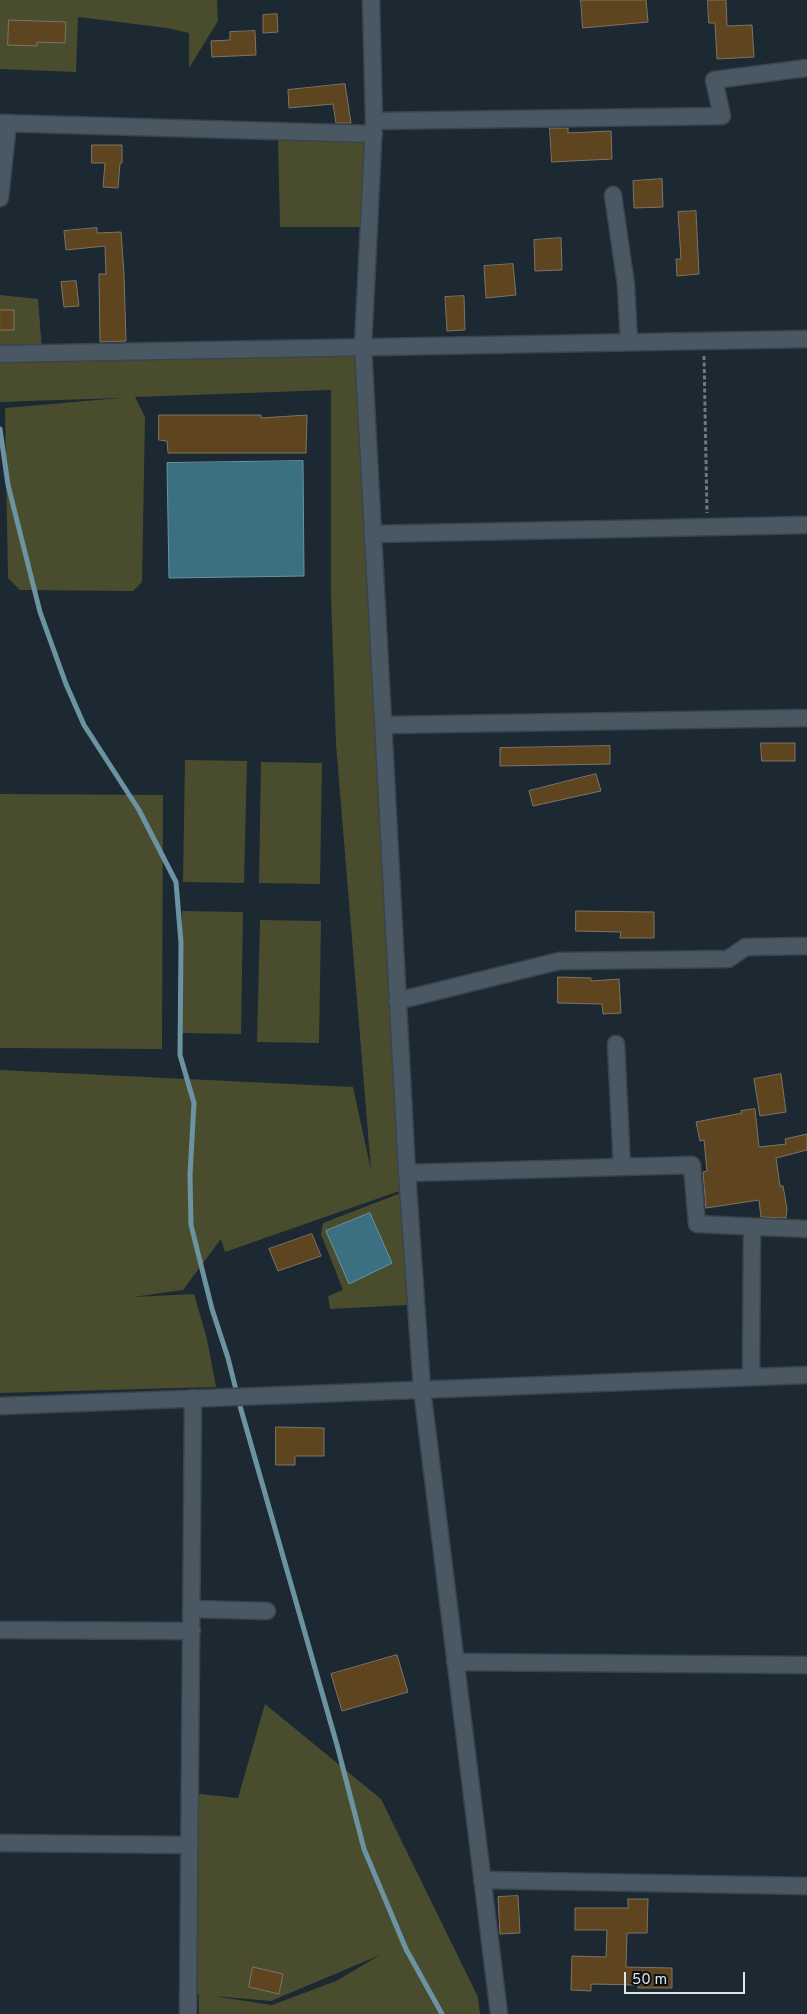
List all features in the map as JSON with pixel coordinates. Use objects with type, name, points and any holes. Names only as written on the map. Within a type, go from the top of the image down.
[{"type":"street","points":[[372,0],[374,127],[363,347],[407,1173],[422,1389],[499,2014]]},
{"type":"street","points":[[0,198],[4,123],[374,127],[722,116],[714,80],[807,68]]},
{"type":"street","points":[[614,195],[626,284],[629,342]]},
{"type":"street","points":[[0,354],[807,339]]},
{"type":"street","points":[[372,534],[807,525]]},
{"type":"street","points":[[384,725],[807,718]]},
{"type":"street","points":[[397,1001],[560,961],[728,959],[746,947],[807,946]]},
{"type":"street","points":[[616,1044],[622,1167]]},
{"type":"street","points":[[407,1173],[692,1166],[697,1224],[807,1229]]},
{"type":"street","points":[[751,1376],[752,1227]]},
{"type":"street","points":[[0,1406],[807,1375]]},
{"type":"street","points":[[188,2014],[194,1398]]},
{"type":"street","points":[[192,1609],[268,1611]]},
{"type":"street","points":[[0,1630],[192,1631]]},
{"type":"street","points":[[455,1662],[807,1665]]},
{"type":"street","points":[[0,1843],[190,1845]]},
{"type":"street","points":[[482,1880],[807,1886]]},
{"type":"path","points":[[704,341],[707,527]]},
{"type":"green space","points":[[0,0],[217,0],[218,21],[189,68],[189,33],[167,28],[78,17],[76,72],[0,69]]},
{"type":"green space","points":[[278,140],[368,140],[365,227],[280,227]]},
{"type":"green space","points":[[0,295],[38,299],[42,350],[0,351]]},
{"type":"green space","points":[[357,347],[408,1188],[225,1252],[221,1239],[183,1290],[133,1297],[194,1294],[207,1339],[216,1387],[0,1393],[0,1070],[353,1087],[371,1170],[336,744],[331,595],[331,390],[135,397],[145,417],[142,582],[133,591],[20,590],[8,578],[5,408],[120,398],[0,402],[0,354]]},
{"type":"green space","points":[[185,760],[247,761],[244,883],[183,882]]},
{"type":"green space","points":[[261,762],[322,763],[320,884],[259,883]]},
{"type":"green space","points":[[0,794],[163,795],[162,1049],[0,1048]]},
{"type":"green space","points":[[182,911],[243,912],[241,1034],[180,1033]]},
{"type":"green space","points":[[260,920],[321,921],[319,1043],[257,1042]]},
{"type":"green space","points":[[401,1193],[407,1305],[330,1309],[328,1296],[343,1290],[321,1234],[323,1223]]},
{"type":"green space","points":[[265,1704],[381,1799],[478,1997],[480,2014],[199,2014],[199,1994],[188,1995],[190,1793],[238,1798]],"holes":[[[380,1955],[336,1981],[272,2005],[213,1996],[271,2001]]]},
{"type":"water","points":[[303,461],[304,576],[169,578],[167,463]]},
{"type":"water","points":[[370,1213],[392,1263],[349,1284],[326,1231]]},
{"type":"building","points":[[581,0],[646,0],[648,22],[583,28]]},
{"type":"building","points":[[708,0],[726,0],[727,26],[752,25],[754,57],[717,59],[715,23],[709,23]]},
{"type":"building","points":[[277,14],[278,32],[263,33],[263,15]]},
{"type":"building","points":[[9,20],[66,22],[65,43],[37,42],[37,46],[8,45]]},
{"type":"building","points":[[255,31],[256,55],[212,57],[211,41],[230,40],[230,32]]},
{"type":"building","points":[[345,84],[351,123],[336,123],[333,104],[289,108],[288,90]]},
{"type":"building","points":[[550,128],[568,128],[568,133],[611,131],[612,159],[552,162]]},
{"type":"building","points":[[92,145],[122,145],[122,163],[120,163],[118,188],[103,187],[105,163],[92,163]]},
{"type":"building","points":[[662,179],[663,207],[634,208],[633,181]]},
{"type":"building","points":[[696,211],[699,274],[677,276],[676,259],[681,259],[678,212]]},
{"type":"building","points":[[97,228],[97,233],[121,232],[126,341],[100,342],[99,274],[106,274],[105,246],[66,250],[64,231]]},
{"type":"building","points":[[561,238],[562,270],[535,271],[534,240]]},
{"type":"building","points":[[513,264],[516,295],[486,298],[484,266]]},
{"type":"building","points":[[76,281],[79,306],[64,307],[61,282]]},
{"type":"building","points":[[464,296],[465,330],[447,331],[445,297]]},
{"type":"building","points":[[0,310],[14,310],[14,330],[0,330]]},
{"type":"building","points":[[159,415],[261,415],[261,418],[307,415],[306,453],[168,453],[167,441],[159,440]]},
{"type":"building","points":[[761,743],[795,743],[795,761],[762,761]]},
{"type":"building","points":[[610,746],[610,764],[500,766],[500,748]]},
{"type":"building","points":[[596,774],[601,791],[533,806],[529,791]]},
{"type":"building","points":[[576,911],[654,912],[654,938],[620,938],[621,932],[576,931]]},
{"type":"building","points":[[558,977],[591,978],[591,981],[619,979],[621,1013],[603,1014],[602,1004],[558,1003]]},
{"type":"building","points":[[781,1074],[786,1112],[760,1116],[754,1079]]},
{"type":"building","points":[[755,1109],[759,1147],[786,1144],[785,1139],[807,1134],[807,1150],[776,1158],[780,1186],[783,1186],[787,1209],[786,1218],[761,1217],[759,1200],[706,1208],[703,1172],[707,1171],[704,1140],[700,1141],[696,1122]]},
{"type":"building","points":[[312,1234],[321,1256],[278,1271],[269,1249]]},
{"type":"building","points":[[276,1427],[324,1428],[324,1456],[295,1456],[295,1465],[276,1465]]},
{"type":"building","points":[[397,1655],[408,1692],[342,1711],[331,1674]]},
{"type":"building","points":[[518,1896],[520,1933],[500,1934],[498,1897]]},
{"type":"building","points":[[628,1899],[648,1899],[647,1933],[627,1933],[626,1967],[672,1968],[672,1988],[638,1988],[638,1985],[591,1984],[591,1991],[571,1990],[572,1956],[606,1957],[607,1930],[575,1930],[575,1908],[628,1908]]},
{"type":"building","points":[[253,1967],[283,1974],[279,1994],[249,1987]]},
{"type":"waterway","points":[[0,429],[8,485],[40,612],[66,684],[84,725],[139,810],[176,882],[181,943],[180,1055],[194,1103],[190,1175],[191,1225],[212,1309],[228,1358],[337,1745],[364,1849],[406,1949],[442,2014]]}]
